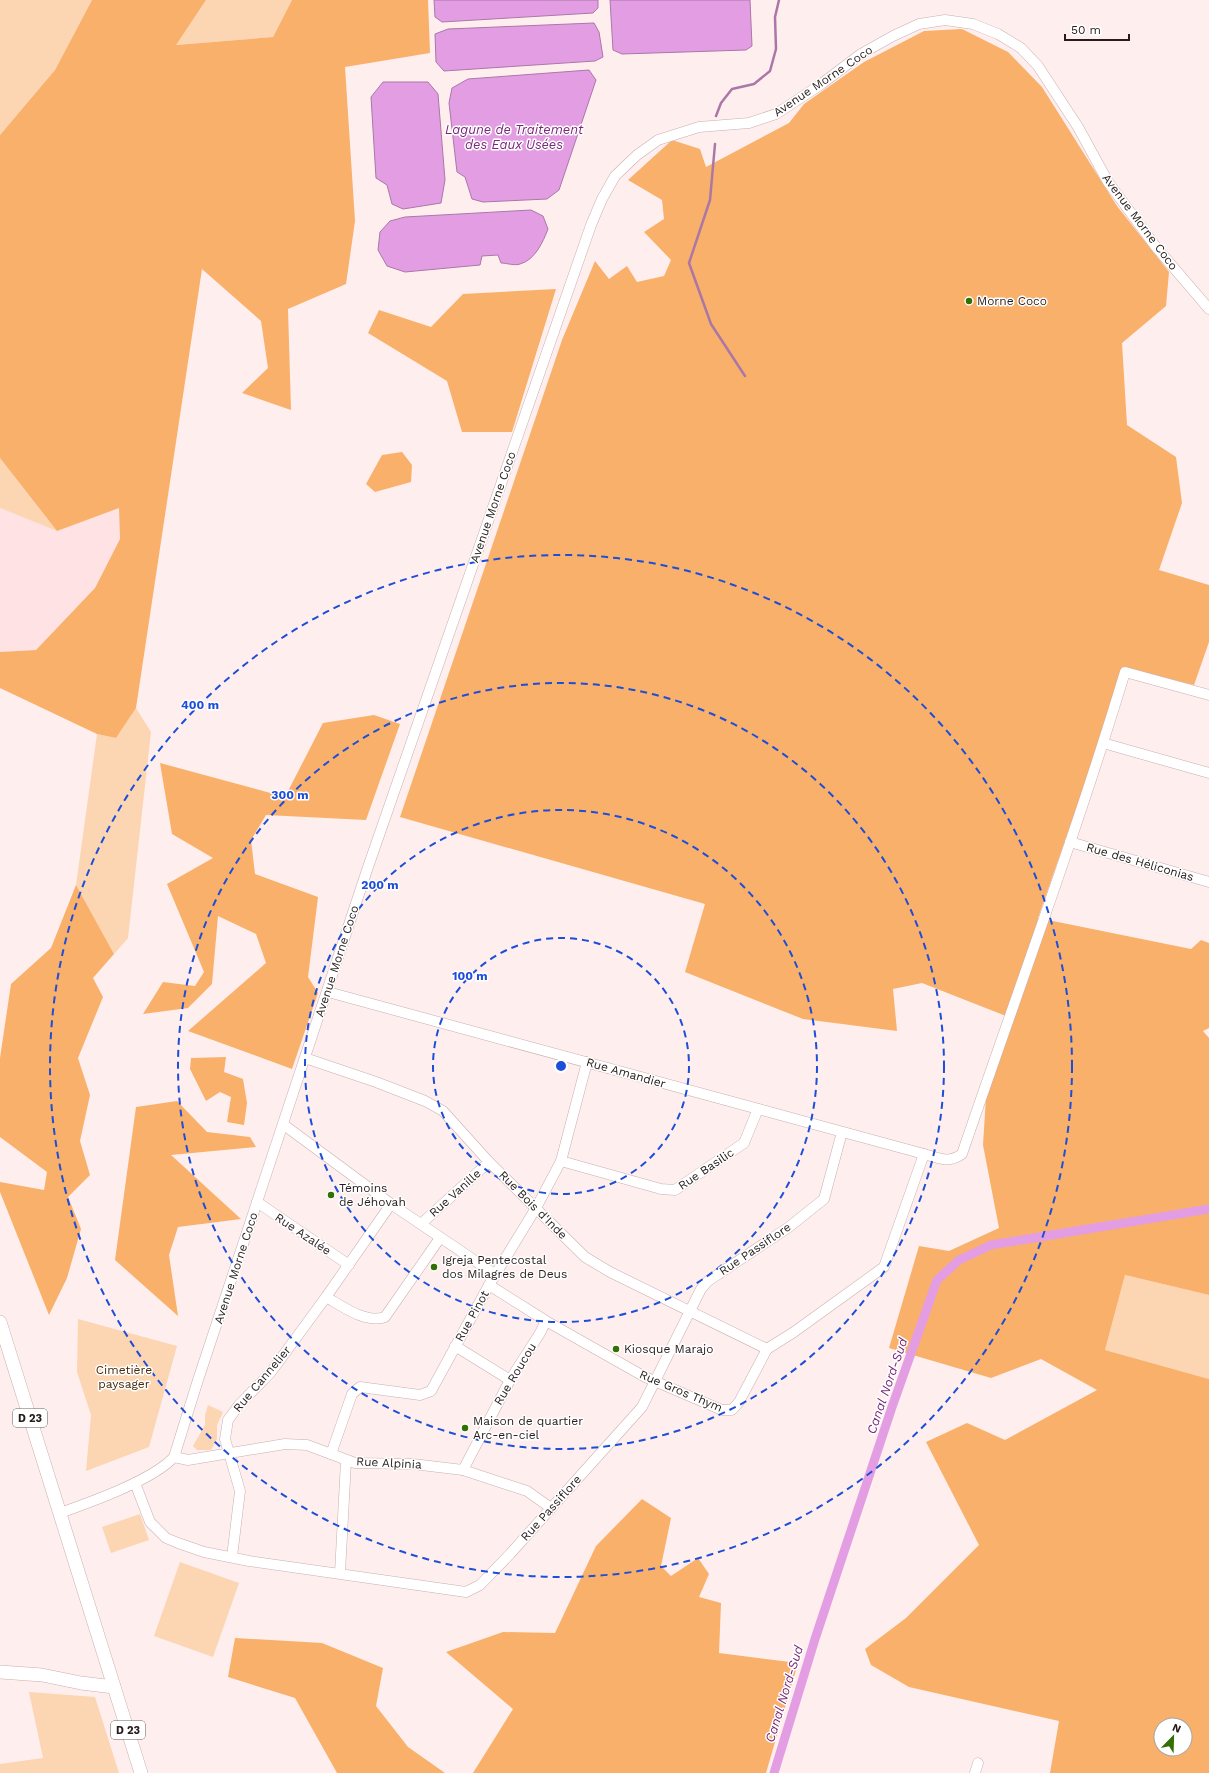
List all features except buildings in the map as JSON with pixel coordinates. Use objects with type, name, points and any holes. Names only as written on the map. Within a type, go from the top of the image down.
[{"type":"main road","name":"D 23","points":[[0,1322],[141,1773]]},
{"type":"main road","points":[[0,1672],[42,1676],[114,1687]]},
{"type":"street","name":"Avenue Morne Coco","points":[[174,1457],[370,862],[591,224],[602,199],[615,176],[636,155],[658,140],[680,132],[699,128],[749,123],[776,114],[820,85],[861,54],[893,36],[919,24],[945,20],[973,24],[998,34],[1015,44],[1038,66],[1078,127],[1108,182],[1156,247],[1209,309]]},
{"type":"street","points":[[1070,842],[1103,744],[1125,672],[1209,695]]},
{"type":"street","points":[[1103,744],[1209,774]]},
{"type":"street","name":"Rue Amandier","points":[[328,992],[946,1160],[955,1159],[962,1154],[1070,842]]},
{"type":"street","name":"Rue des Héliconias","points":[[1070,842],[1209,882]]},
{"type":"street","name":"Rue Bois d'Inde","points":[[305,1058],[425,1100],[443,1111],[489,1162],[585,1257],[610,1272],[767,1349]]},
{"type":"street","name":"Rue Pinot","points":[[331,1454],[352,1394],[360,1387],[420,1395],[431,1391],[489,1285],[536,1208],[561,1161],[587,1062]]},
{"type":"street","name":"Rue Basilic","points":[[561,1161],[661,1189],[675,1190],[744,1143],[758,1109]]},
{"type":"street","points":[[284,1125],[391,1204],[496,1275]]},
{"type":"street","name":"Rue Passiflore","points":[[136,1483],[150,1522],[166,1538],[204,1552],[466,1592],[480,1585],[642,1407],[701,1289],[708,1281],[789,1227],[824,1199],[842,1132]]},
{"type":"street","name":"Rue Gros Thym","points":[[489,1285],[546,1321],[654,1381],[722,1410],[732,1410],[739,1402],[767,1349],[794,1332],[884,1267],[924,1154]]},
{"type":"street","name":"Rue Vanille","points":[[421,1224],[489,1162]]},
{"type":"street","name":"Rue Azalée","points":[[257,1202],[349,1265]]},
{"type":"street","name":"Rue Cannelier","points":[[232,1557],[240,1491],[225,1439],[228,1420],[239,1405],[271,1372],[349,1265],[391,1204]]},
{"type":"street","points":[[326,1297],[363,1316],[374,1318],[385,1317],[440,1238]]},
{"type":"street","name":"Rue Roucou","points":[[462,1470],[510,1380],[546,1321]]},
{"type":"street","points":[[455,1346],[510,1380]]},
{"type":"street","name":"Rue Alpinia","points":[[174,1457],[188,1460],[228,1452],[285,1444],[307,1445],[355,1463],[413,1464],[462,1470],[527,1491],[551,1508]]},
{"type":"street","points":[[60,1513],[136,1483],[167,1465],[174,1457]]},
{"type":"street","points":[[340,1573],[346,1460]]},
{"type":"street","points":[[975,1773],[978,1763]]},
{"type":"shaded area","points":[[92,0],[206,0],[176,45],[273,37],[292,0],[428,0],[430,53],[345,67],[355,221],[346,284],[288,309],[291,410],[242,393],[268,368],[261,321],[202,269],[136,708],[116,738],[97,734],[0,688],[0,652],[36,650],[95,588],[120,539],[119,508],[57,531],[0,458],[0,135],[55,70]]},
{"type":"shaded area","points":[[962,29],[1008,52],[1042,87],[1117,206],[1169,272],[1166,306],[1122,343],[1127,425],[1176,457],[1182,503],[1159,570],[1209,585],[1209,642],[1194,685],[1125,668],[1038,918],[1191,949],[1201,940],[1209,943],[1209,1028],[1203,1031],[1209,1038],[1209,1295],[1125,1275],[1105,1350],[1209,1379],[1209,1773],[1050,1773],[1059,1721],[909,1687],[871,1665],[865,1649],[906,1618],[979,1545],[926,1442],[967,1423],[1005,1440],[1097,1390],[1041,1359],[991,1378],[889,1348],[919,1246],[949,1251],[999,1228],[983,1145],[987,1081],[1006,1016],[922,983],[893,989],[897,1031],[803,1019],[685,972],[705,904],[400,817],[562,340],[595,261],[609,279],[627,266],[637,282],[664,276],[671,260],[644,232],[664,219],[662,200],[628,180],[672,140],[700,149],[706,167],[789,123],[804,104],[864,62],[924,31]]},
{"type":"shaded area","points":[[556,289],[512,432],[462,432],[447,381],[368,333],[379,310],[431,327],[463,294]]},
{"type":"shaded area","points":[[402,452],[412,465],[411,482],[375,492],[366,484],[382,455]]},
{"type":"shaded area","points":[[119,507],[120,539],[95,588],[36,650],[0,652],[0,508],[57,531]]},
{"type":"shaded area","points":[[374,715],[400,724],[366,820],[266,815],[251,840],[255,874],[318,897],[308,977],[318,993],[292,1069],[188,1031],[266,963],[256,934],[218,916],[212,984],[188,1008],[143,1014],[163,982],[195,986],[204,972],[167,884],[213,858],[172,834],[160,763],[285,797],[323,723]]},
{"type":"shaded area","points":[[76,885],[114,954],[93,978],[103,997],[78,1058],[90,1095],[80,1141],[90,1175],[68,1197],[81,1229],[67,1278],[49,1315],[0,1192],[0,1182],[44,1190],[47,1172],[0,1137],[0,1058],[11,984],[51,948]]},
{"type":"shaded area","points":[[226,1057],[224,1072],[243,1079],[247,1103],[244,1125],[227,1122],[231,1097],[220,1092],[206,1101],[190,1069],[191,1058]]},
{"type":"shaded area","points":[[177,1101],[207,1132],[250,1137],[256,1147],[171,1155],[241,1219],[178,1227],[169,1255],[178,1316],[115,1260],[136,1107]]},
{"type":"shaded area","points":[[642,1499],[671,1518],[661,1566],[671,1576],[698,1558],[709,1574],[699,1597],[721,1603],[719,1653],[798,1663],[766,1773],[473,1773],[513,1709],[446,1652],[503,1632],[555,1633],[596,1546]]},
{"type":"shaded area","points":[[235,1638],[322,1643],[383,1668],[376,1706],[408,1747],[445,1773],[337,1773],[295,1698],[228,1677]]},
{"type":"green space","points":[[0,0],[92,0],[55,70],[0,135]]},
{"type":"green space","points":[[206,0],[292,0],[273,37],[175,45]]},
{"type":"green space","points":[[0,458],[57,531],[0,508]]},
{"type":"green space","points":[[136,708],[151,732],[128,938],[114,954],[76,885],[97,734],[116,738]]},
{"type":"green space","points":[[1125,1275],[1209,1295],[1209,1379],[1105,1350]]},
{"type":"green space","name":"Cimetière paysager","points":[[78,1319],[177,1346],[149,1447],[86,1471],[91,1415],[77,1372]]},
{"type":"green space","points":[[208,1405],[223,1412],[217,1425],[217,1439],[211,1450],[197,1450],[193,1446],[205,1425],[205,1415]]},
{"type":"green space","points":[[140,1514],[149,1540],[111,1553],[102,1527]]},
{"type":"green space","points":[[180,1562],[239,1583],[213,1657],[154,1636]]},
{"type":"green space","points":[[29,1692],[95,1697],[119,1773],[0,1773],[0,1764],[43,1758]]},
{"type":"water","points":[[434,0],[598,0],[598,8],[593,13],[442,22],[435,17]]},
{"type":"water","points":[[610,0],[750,0],[752,46],[746,50],[622,54],[613,50]]},
{"type":"water","points":[[594,23],[599,32],[603,57],[595,61],[444,71],[436,62],[435,34],[448,29]]},
{"type":"water","name":"Lagune de Traitement des Eaux Usées","points":[[589,70],[596,80],[559,190],[547,199],[483,202],[472,199],[465,177],[457,172],[449,103],[452,88],[468,79]]},
{"type":"water","points":[[383,82],[428,82],[438,94],[445,180],[441,203],[403,209],[392,204],[387,185],[376,178],[371,97]]},
{"type":"water","points":[[531,210],[543,216],[548,229],[541,245],[534,255],[530,259],[518,265],[501,263],[498,255],[482,256],[480,265],[405,272],[387,266],[378,250],[380,232],[390,221],[405,217]]},
{"type":"waterway","points":[[716,116],[721,103],[732,89],[754,84],[770,71],[776,49],[775,17],[779,0]]},
{"type":"waterway","points":[[715,144],[710,200],[689,263],[711,324],[745,376]]},
{"type":"waterway","name":"Canal Nord-Sud","points":[[774,1773],[815,1639],[892,1407],[937,1280],[959,1260],[991,1245],[1209,1209]]},
{"type":"place","name":"Morne Coco","points":[[969,301]]},
{"type":"place","name":"Témoins de Jéhovah","points":[[331,1195]]},
{"type":"place","name":"Igreja Pentecostal dos Milagres de Deus","points":[[434,1267]]},
{"type":"place","name":"Kiosque Marajo","points":[[616,1349]]},
{"type":"place","name":"Maison de quartier Arc-en-ciel","points":[[465,1428]]}]
